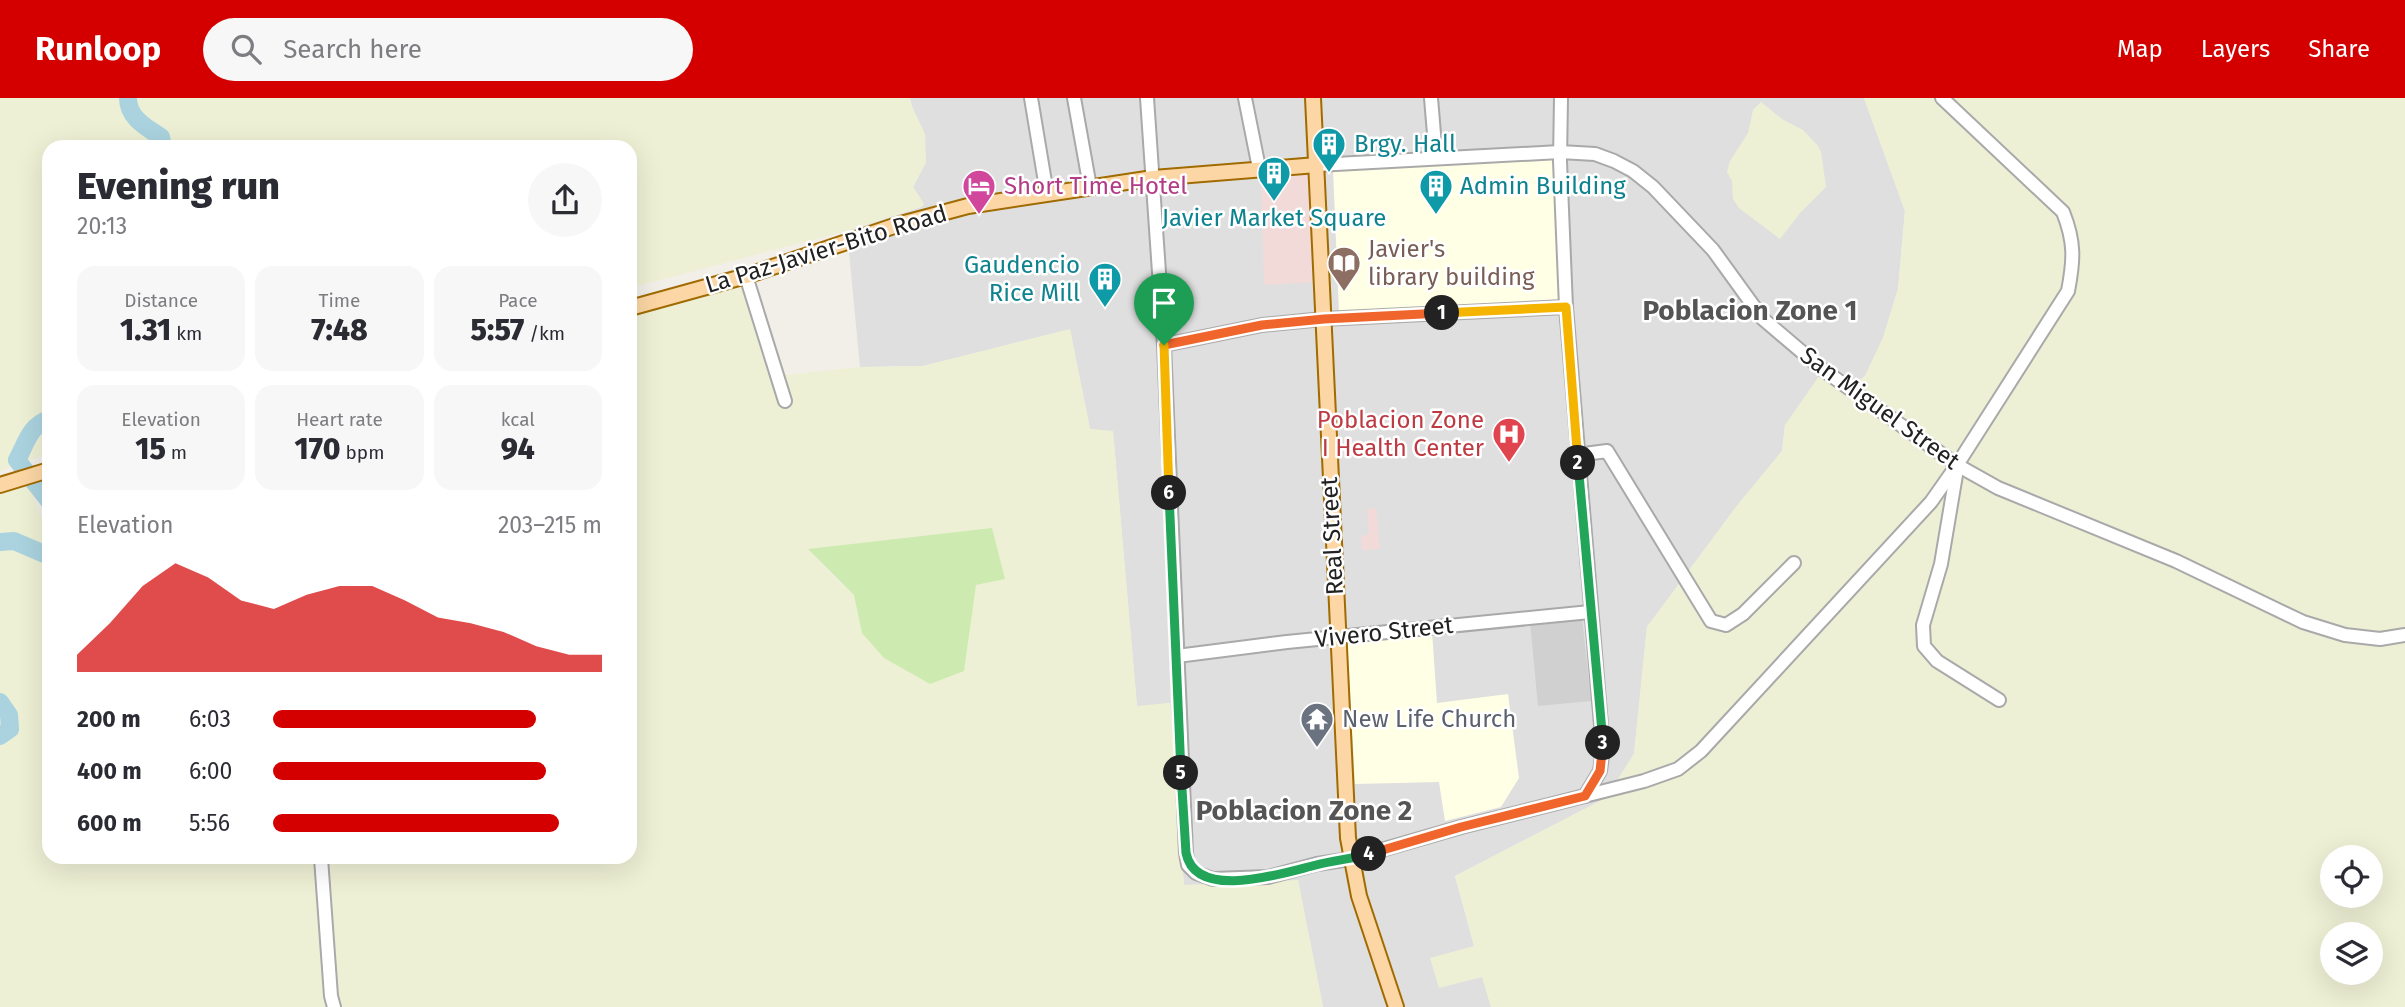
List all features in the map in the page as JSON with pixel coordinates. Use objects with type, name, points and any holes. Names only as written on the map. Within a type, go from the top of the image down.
[{"type":"main road","name":"Real Street","points":[[1313,98],[1337,638],[1350,859],[1359,896],[1396,1007]]},
{"type":"main road","name":"La Paz-Javier-Bito Road","points":[[637,306],[746,276],[858,237],[949,210],[1153,178],[1317,165]]},
{"type":"main road","points":[[0,485],[42,472]]},
{"type":"street","points":[[1031,98],[1047,194]]},
{"type":"street","points":[[1074,98],[1090,187]]},
{"type":"street","points":[[1147,98],[1164,345],[1177,702],[1186,853],[1188,865],[1196,873],[1213,879],[1268,877],[1317,864],[1350,859],[1461,827],[1668,774],[1696,756],[1922,513],[1958,466],[2068,291],[2074,260],[2071,231],[2063,212],[1942,98]]},
{"type":"street","points":[[1245,98],[1259,168]]},
{"type":"street","points":[[1431,98],[1436,158]]},
{"type":"street","points":[[1561,98],[1560,152],[1566,307],[1603,750],[1600,771],[1585,796]]},
{"type":"street","name":"San Miguel Street","points":[[1317,165],[1560,152],[1595,155],[1614,161],[1653,187],[1713,250],[1763,319],[1822,369],[1958,466],[1998,488],[2176,561],[2303,622],[2344,635],[2380,639],[2405,635]]},
{"type":"street","points":[[746,276],[785,401]]},
{"type":"street","points":[[1164,345],[1262,325],[1324,319],[1566,307]]},
{"type":"street","points":[[1577,455],[1607,451],[1711,621],[1726,625],[1743,614],[1794,563]]},
{"type":"street","points":[[1958,466],[1941,564],[1923,625],[1924,646],[1937,662],[1999,700]]},
{"type":"street","name":"Vivero Street","points":[[1177,656],[1590,611]]},
{"type":"street","points":[[321,864],[334,1007]]},
{"type":"shaded area","points":[[0,98],[910,98],[925,134],[926,162],[913,187],[924,204],[921,207],[847,231],[637,286],[637,140],[42,140],[42,456],[0,471]]},
{"type":"shaded area","points":[[910,98],[1864,98],[1905,211],[1898,289],[1883,338],[1865,376],[1856,383],[1843,379],[1785,425],[1782,451],[1736,507],[1647,627],[1634,754],[1606,798],[1455,876],[1491,1007],[1323,1007],[1298,881],[1184,886],[1170,703],[1137,707],[1113,432],[1090,429],[1070,330],[923,366],[860,367],[847,231],[924,204],[913,187],[926,162]]},
{"type":"shaded area","points":[[1864,98],[2405,98],[2405,1007],[1491,1007],[1482,977],[1439,988],[1430,958],[1474,946],[1455,876],[1606,798],[1634,754],[1647,627],[1736,507],[1782,451],[1785,425],[1822,372],[1856,383],[1865,376],[1883,338],[1898,289],[1905,211]]},
{"type":"shaded area","points":[[1761,102],[1782,119],[1803,130],[1818,146],[1826,187],[1800,213],[1780,239],[1739,208],[1733,199],[1732,181],[1727,172],[1730,161],[1748,133],[1753,110]]},
{"type":"shaded area","points":[[1555,157],[1561,299],[1339,313],[1333,169]]},
{"type":"shaded area","name":"Javier Market Square","points":[[1313,169],[1317,282],[1264,285],[1261,170]]},
{"type":"shaded area","points":[[746,282],[776,376],[860,367],[923,366],[1070,329],[1090,429],[1113,431],[1137,706],[1170,703],[1184,885],[1298,880],[1323,1007],[0,1007],[0,492],[29,485],[42,518],[42,864],[637,864],[637,311]],"holes":[[[809,549],[964,671],[862,633],[855,595],[834,577]]]},
{"type":"shaded area","points":[[1376,508],[1380,549],[1362,550],[1361,536],[1369,534],[1367,509]]},
{"type":"shaded area","points":[[1582,617],[1591,701],[1538,706],[1530,621]]},
{"type":"shaded area","points":[[1432,632],[1437,703],[1508,694],[1519,778],[1501,807],[1445,821],[1439,782],[1355,784],[1347,637]]},
{"type":"green space","points":[[992,528],[1005,579],[976,585],[964,671],[930,684],[884,658],[862,633],[854,595],[808,549]]},
{"type":"waterway","points":[[128,98],[134,116],[162,140]]},
{"type":"waterway","points":[[42,422],[32,431],[17,460],[42,492]]},
{"type":"waterway","points":[[0,542],[14,541],[42,553]]},
{"type":"waterway","points":[[0,702],[9,715],[10,729],[0,736]]},
{"type":"place","name":"Brgy. Hall","points":[[1329,174]]},
{"type":"place","name":"Javier Market Square","points":[[1274,203]]},
{"type":"place","name":"Short Time Hotel","points":[[979,216]]},
{"type":"place","name":"Admin Building","points":[[1436,216]]},
{"type":"place","name":"Javier's library building","points":[[1344,293]]},
{"type":"place","name":"Gaudencio Rice Mill","points":[[1105,309]]},
{"type":"place","name":"Poblacion Zone I Health Center","points":[[1509,464]]},
{"type":"place","name":"New Life Church","points":[[1317,749]]},
{"type":"district","name":"Poblacion Zone 1","points":[[1750,310]]},
{"type":"district","name":"Poblacion Zone 2","points":[[1304,810]]},
{"type":"route","points":[[1566,307],[1590,611],[1602,719],[1603,750],[1600,771],[1585,796],[1461,827],[1350,859],[1317,864],[1268,877],[1213,879],[1196,873],[1188,865],[1177,702],[1164,345],[1262,325],[1324,319],[1566,307]]}]
